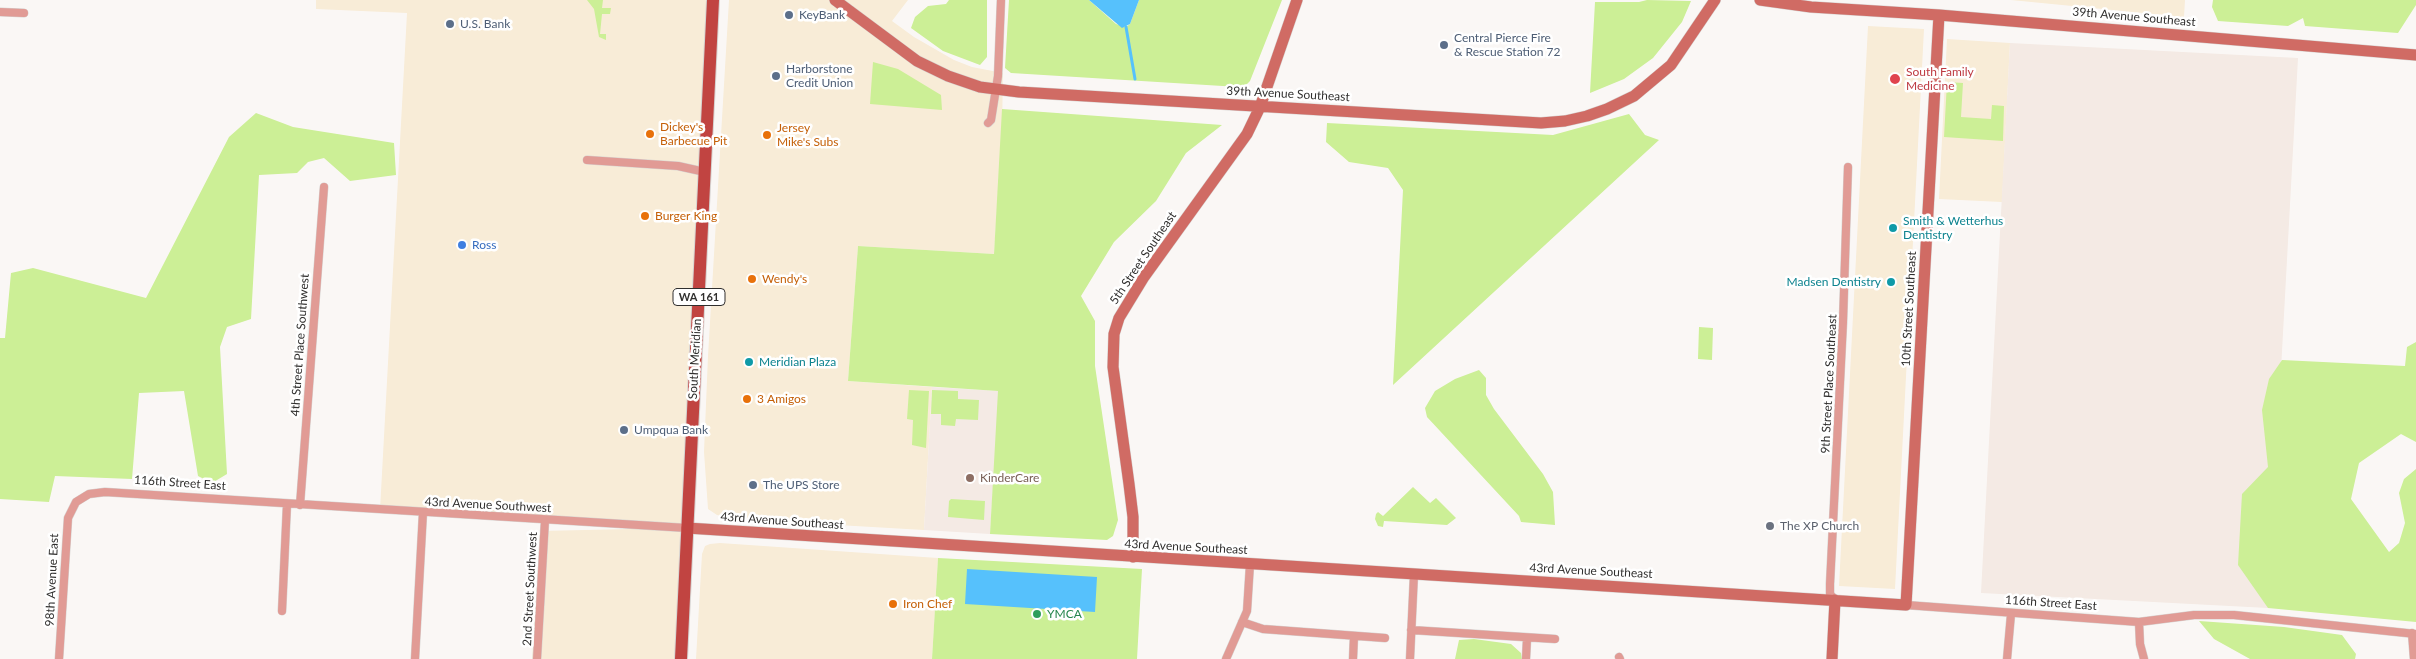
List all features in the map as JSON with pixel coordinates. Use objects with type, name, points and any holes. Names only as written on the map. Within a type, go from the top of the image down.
[{"type":"main road","points":[[703,0],[711,40]]},
{"type":"main road","name":"South Meridian","points":[[681,659],[713,0]]},
{"type":"street","name":"39th Avenue Southeast","points":[[835,0],[903,51],[932,69],[964,82],[996,90],[1541,123],[1565,121],[1587,116],[1607,110],[1634,96],[1655,81],[1671,65],[1684,49],[1715,0]]},
{"type":"street","points":[[988,123],[992,120],[996,90],[1001,0]]},
{"type":"street","name":"5th Street Southeast","points":[[1132,557],[1133,517],[1113,367],[1114,334],[1127,301],[1241,143],[1260,106],[1297,0]]},
{"type":"street","name":"39th Avenue Southeast","points":[[1760,0],[1811,7],[1939,15],[2416,55]]},
{"type":"street","points":[[0,12],[24,14]]},
{"type":"street","name":"10th Street Southeast","points":[[1906,605],[1939,15]]},
{"type":"street","points":[[586,160],[678,166],[704,172]]},
{"type":"street","name":"9th Street Place Southeast","points":[[1835,600],[1830,594],[1830,584],[1843,332],[1848,167]]},
{"type":"street","name":"4th Street Place Southwest","points":[[300,505],[324,187]]},
{"type":"street","name":"116th Street East","points":[[74,504],[85,495],[101,492],[287,504]]},
{"type":"street","name":"98th Avenue East","points":[[59,659],[66,529],[74,504]]},
{"type":"street","points":[[282,611],[287,504]]},
{"type":"street","name":"43rd Avenue Southwest","points":[[287,504],[687,528]]},
{"type":"street","points":[[415,659],[423,512]]},
{"type":"street","name":"2nd Street Southwest","points":[[537,659],[545,520]]},
{"type":"street","name":"43rd Avenue Southeast","points":[[687,528],[1684,590]]},
{"type":"street","points":[[1226,659],[1247,611],[1250,564]]},
{"type":"street","points":[[1410,659],[1414,574]]},
{"type":"street","name":"116th Street East","points":[[1684,590],[2139,622],[2194,615],[2234,615],[2414,634]]},
{"type":"street","points":[[1832,659],[1835,600]]},
{"type":"street","points":[[2007,659],[2011,614]]},
{"type":"street","points":[[1242,622],[1263,629],[1385,638]]},
{"type":"street","points":[[2139,622],[2140,644],[2144,659]]},
{"type":"street","points":[[1411,630],[1555,639]]},
{"type":"street","points":[[2414,634],[2414,659]]},
{"type":"street","points":[[1353,659],[1354,636]]},
{"type":"street","points":[[1526,659],[1527,638]]},
{"type":"shaded area","points":[[316,0],[713,0],[681,659],[532,659],[540,531],[676,528],[380,510],[407,13],[316,9]]},
{"type":"shaded area","points":[[729,0],[908,0],[892,21],[914,37],[954,60],[972,67],[1003,73],[1002,129],[994,254],[858,246],[848,381],[932,387],[924,530],[734,519],[717,515],[708,509],[704,452]]},
{"type":"shaded area","points":[[2011,0],[2185,0],[2184,17]]},
{"type":"shaded area","points":[[1868,26],[1924,29],[1895,589],[1839,586]]},
{"type":"shaded area","points":[[1947,39],[2010,43],[2002,202],[1939,199]]},
{"type":"shaded area","points":[[2010,43],[2298,58],[2268,608],[1981,593]]},
{"type":"shaded area","points":[[932,387],[999,391],[990,534],[924,530]]},
{"type":"shaded area","points":[[720,543],[938,558],[932,659],[696,659],[702,554],[705,546]]},
{"type":"green space","points":[[587,0],[603,0],[602,8],[611,8],[610,14],[602,14],[600,34],[606,34],[606,40],[599,37],[594,9]]},
{"type":"green space","points":[[949,0],[987,0],[987,57],[980,65],[943,51],[911,28],[915,17],[928,6],[946,4]]},
{"type":"green space","points":[[1009,0],[1089,0],[1116,24],[1126,27],[1130,24],[1139,0],[1282,0],[1250,81],[1245,86],[1239,87],[1011,73],[1005,68]]},
{"type":"green space","points":[[1647,0],[1691,1],[1682,22],[1653,58],[1624,79],[1590,93],[1595,2],[1639,2]]},
{"type":"green space","points":[[2213,0],[2416,0],[2416,5],[2398,33],[2305,26],[2303,18],[2288,26],[2218,21],[2212,7]]},
{"type":"green space","points":[[873,62],[898,69],[941,95],[942,110],[870,104]]},
{"type":"green space","points":[[1947,82],[1963,83],[1961,117],[1991,119],[1992,105],[2004,106],[2003,141],[1944,137]]},
{"type":"green space","points":[[1002,109],[1222,125],[1186,153],[1156,201],[1114,242],[1081,296],[1095,321],[1095,366],[1118,520],[1113,536],[1107,540],[990,534],[998,391],[848,381],[858,246],[994,254]]},
{"type":"green space","points":[[256,113],[293,127],[394,143],[396,175],[350,181],[324,158],[308,162],[297,173],[259,175],[251,319],[227,327],[220,347],[227,474],[212,483],[198,476],[184,391],[139,393],[132,479],[55,476],[49,502],[0,499],[0,338],[5,338],[11,273],[33,268],[146,298],[229,137]]},
{"type":"green space","points":[[1629,114],[1645,135],[1659,140],[1393,385],[1403,190],[1388,168],[1349,162],[1326,142],[1327,123],[1553,135]]},
{"type":"green space","points":[[1699,327],[1713,328],[1712,360],[1698,359]]},
{"type":"green space","points":[[2416,342],[2416,442],[2401,434],[2359,463],[2351,499],[2389,552],[2399,543],[2405,523],[2399,493],[2404,479],[2416,469],[2416,622],[2268,608],[2238,565],[2242,494],[2268,467],[2262,410],[2269,379],[2282,360],[2405,366],[2407,347]]},
{"type":"green space","points":[[1479,370],[1486,378],[1486,395],[1494,409],[1543,474],[1553,492],[1555,525],[1521,522],[1519,516],[1427,417],[1425,408],[1435,391],[1455,379]]},
{"type":"green space","points":[[909,390],[929,391],[926,448],[912,445],[913,420],[907,419]]},
{"type":"green space","points":[[932,390],[958,391],[958,399],[979,400],[978,420],[956,419],[955,426],[941,425],[941,414],[931,414]]},
{"type":"green space","points":[[1413,487],[1430,503],[1436,498],[1456,518],[1447,525],[1384,521],[1383,527],[1378,526],[1375,519],[1376,514],[1378,512],[1383,516]]},
{"type":"green space","points":[[951,499],[985,501],[984,520],[948,517],[949,501]]},
{"type":"green space","name":"YMCA","points":[[938,558],[1142,569],[1137,659],[932,659]]},
{"type":"green space","points":[[2199,621],[2284,627],[2342,635],[2356,654],[2355,659],[2250,659],[2214,639]]},
{"type":"green space","points":[[1474,639],[1511,644],[1521,653],[1522,659],[1455,659],[1459,640]]},
{"type":"water","points":[[1089,0],[1139,0],[1130,24],[1122,28]]},
{"type":"water","points":[[967,569],[1097,577],[1095,612],[965,604]]},
{"type":"waterway","points":[[1126,27],[1135,79]]},
{"type":"place","name":"KeyBank","points":[[789,15]]},
{"type":"place","name":"U.S. Bank","points":[[450,24]]},
{"type":"place","name":"Central Pierce Fire & Rescue Station 72","points":[[1444,45]]},
{"type":"place","name":"Harborstone Credit Union","points":[[776,76]]},
{"type":"place","name":"South Family Medicine","points":[[1895,79]]},
{"type":"place","name":"Dickey's Barbecue Pit","points":[[650,134]]},
{"type":"place","name":"Jersey Mike's Subs","points":[[767,135]]},
{"type":"place","name":"Burger King","points":[[645,216]]},
{"type":"place","name":"Smith & Wetterhus Dentistry","points":[[1893,228]]},
{"type":"place","name":"Ross","points":[[462,245]]},
{"type":"place","name":"Wendy's","points":[[752,279]]},
{"type":"place","name":"Madsen Dentistry","points":[[1891,282]]},
{"type":"place","name":"Meridian Plaza","points":[[749,362]]},
{"type":"place","name":"3 Amigos","points":[[747,399]]},
{"type":"place","name":"Umpqua Bank","points":[[624,430]]},
{"type":"place","name":"KinderCare","points":[[970,478]]},
{"type":"place","name":"The UPS Store","points":[[753,485]]},
{"type":"place","name":"The XP Church","points":[[1770,526]]},
{"type":"place","name":"Iron Chef","points":[[893,604]]},
{"type":"place","name":"YMCA","points":[[1037,614]]}]
